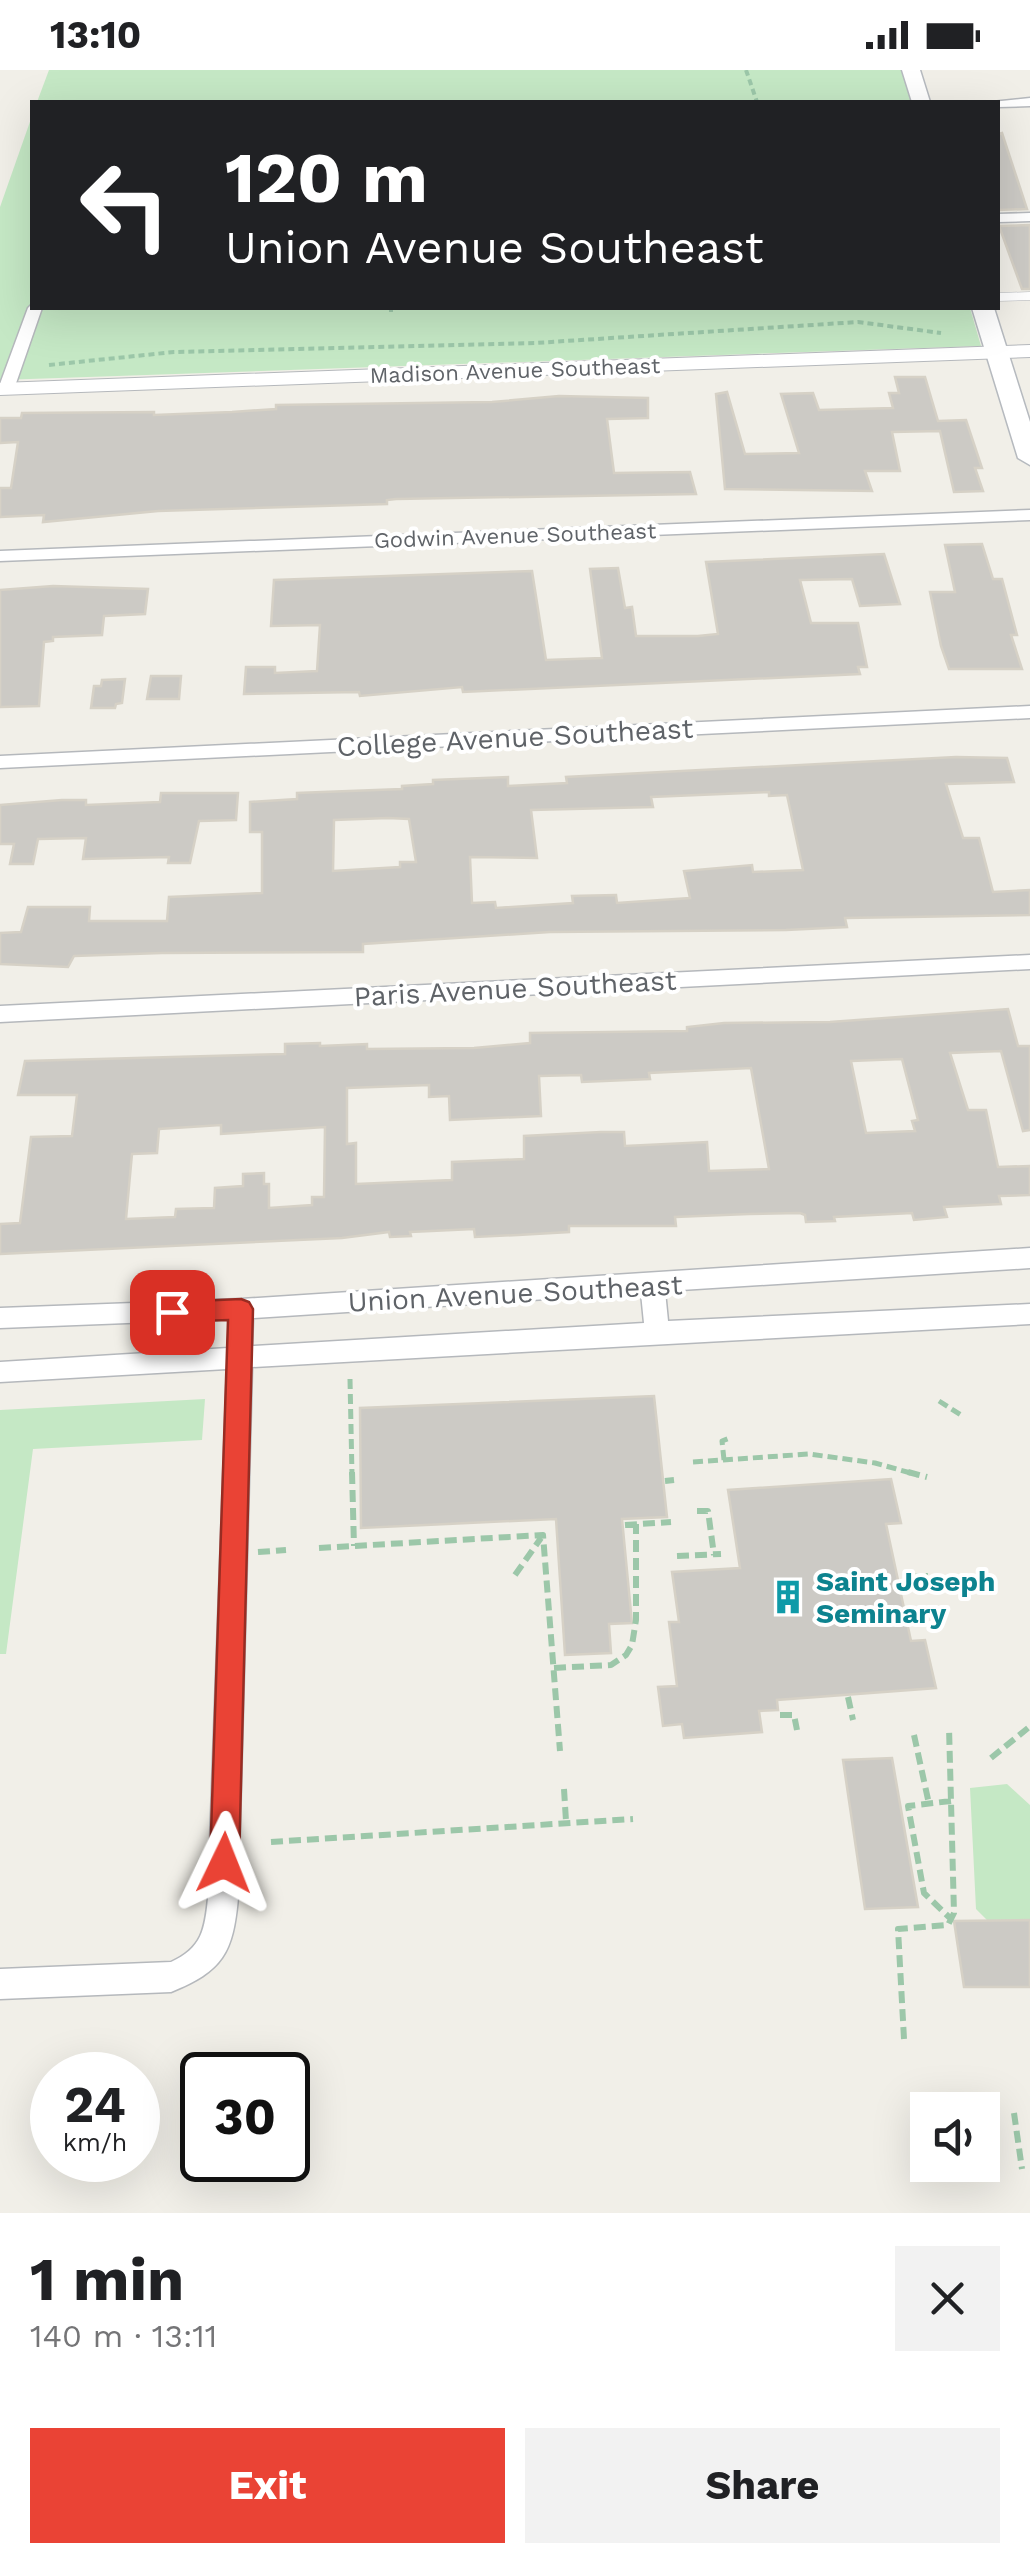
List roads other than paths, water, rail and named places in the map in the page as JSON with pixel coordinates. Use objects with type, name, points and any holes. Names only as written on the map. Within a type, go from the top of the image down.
[{"type":"main road","points":[[912,70],[920,100]]},
{"type":"main road","points":[[984,310],[1030,458]]},
{"type":"street","points":[[1000,102],[1030,102]]},
{"type":"street","points":[[1000,218],[1030,217]]},
{"type":"street","points":[[3,389],[33,310]]},
{"type":"street","name":"Madison Avenue Southeast","points":[[3,389],[1030,351]]},
{"type":"street","name":"Godwin Avenue Southeast","points":[[0,556],[1030,515]]},
{"type":"street","name":"College Avenue Southeast","points":[[0,762],[1030,712]]},
{"type":"street","name":"Paris Avenue Southeast","points":[[0,1014],[1030,962]]},
{"type":"street","name":"Union Avenue Southeast","points":[[0,1318],[241,1309],[1030,1258]]},
{"type":"street","points":[[652,1285],[657,1332]]},
{"type":"street","points":[[0,1984],[171,1977],[196,1968],[212,1955],[223,1898],[241,1309]]},
{"type":"street","points":[[0,1372],[1030,1314]]},
{"type":"lane","points":[[1000,297],[1030,296]]},
{"type":"place","name":"Saint Joseph Seminary","points":[[788,1597]]}]
